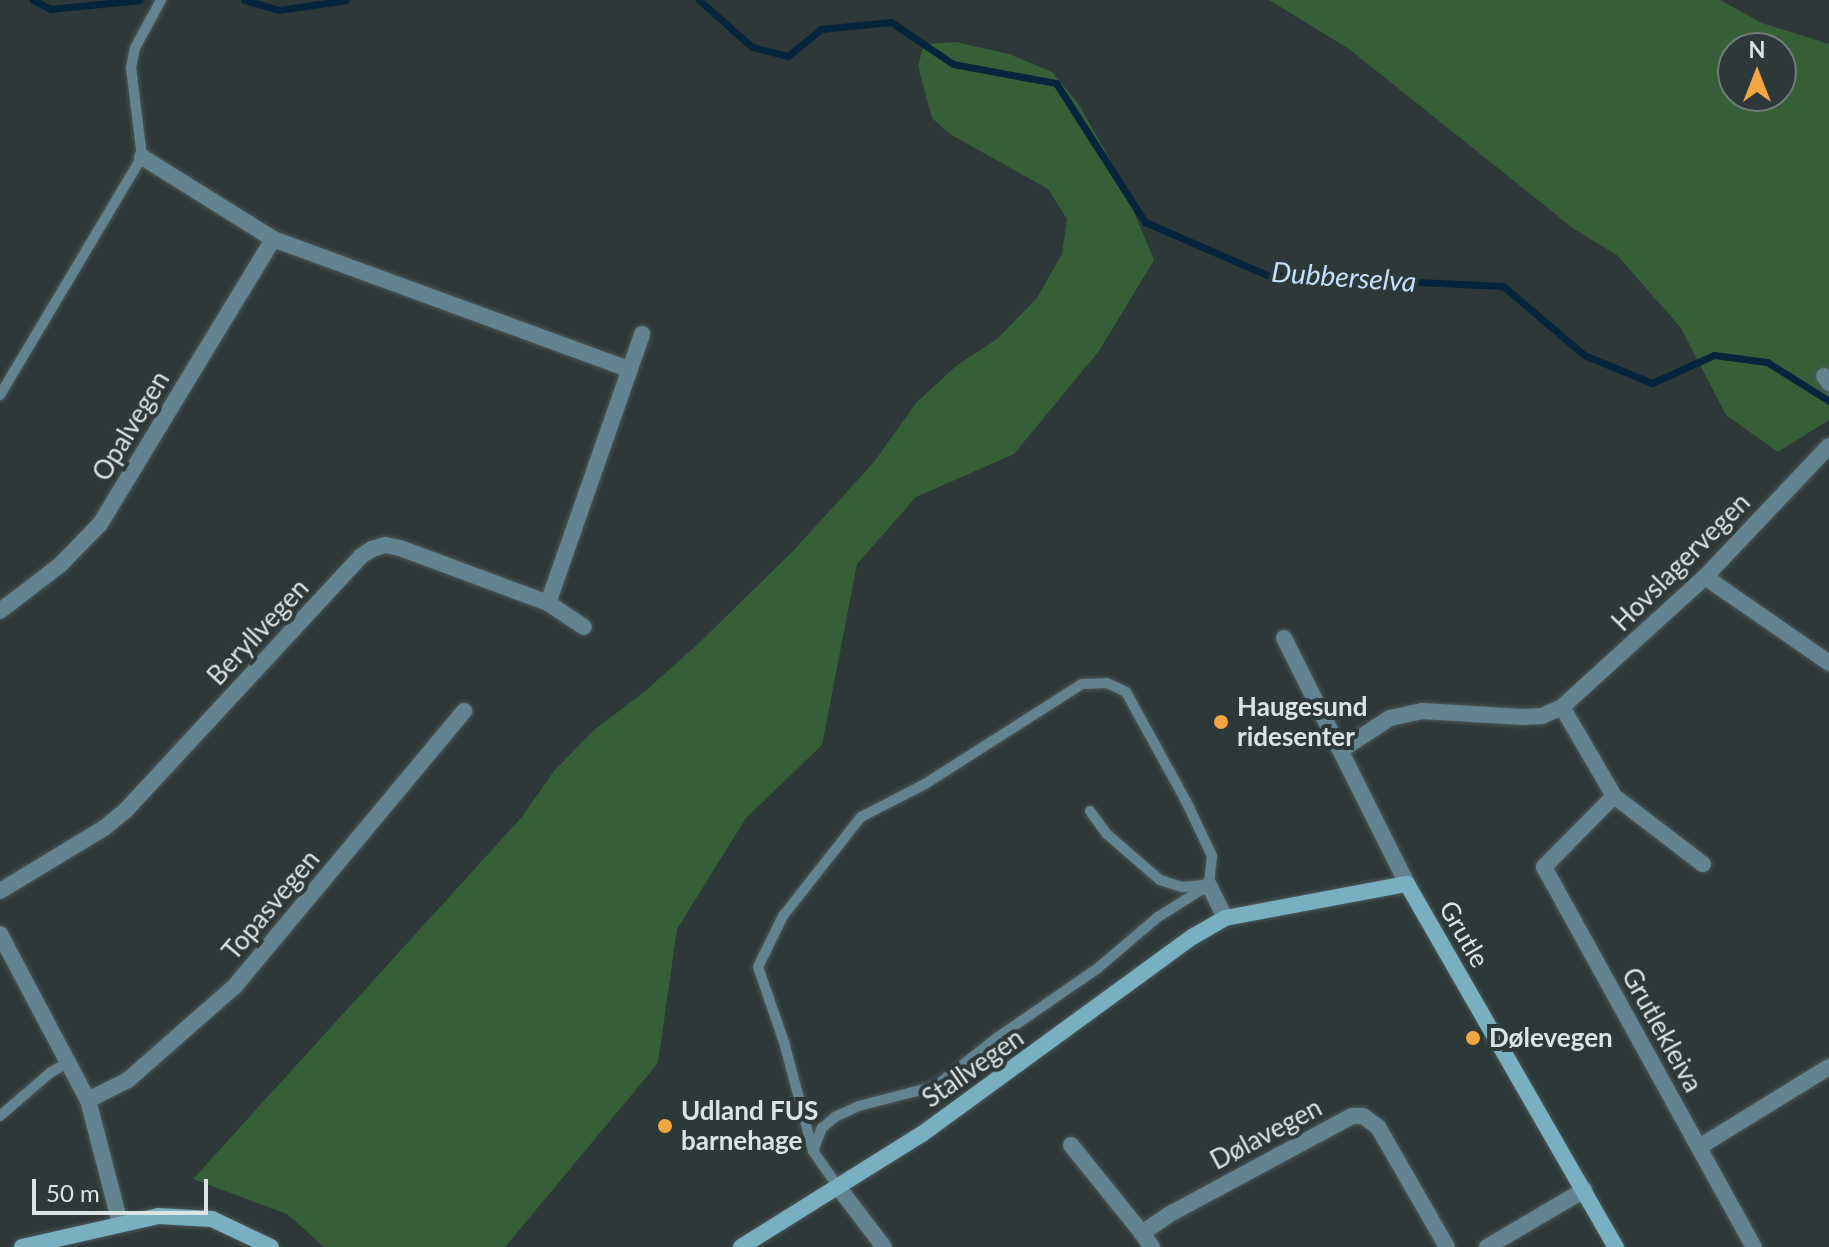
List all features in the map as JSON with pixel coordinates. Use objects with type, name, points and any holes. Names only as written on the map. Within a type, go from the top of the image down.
[{"type":"street","points":[[142,157],[273,239],[629,369]]},
{"type":"street","name":"Opalvegen","points":[[0,611],[60,565],[100,524],[273,239]]},
{"type":"street","points":[[548,603],[642,334]]},
{"type":"street","name":"Hovslagervegen","points":[[1341,750],[1390,718],[1422,711],[1523,717],[1542,716],[1562,707],[1705,577],[1829,446]]},
{"type":"street","name":"Beryllvegen","points":[[0,891],[104,828],[126,810],[361,556],[372,549],[385,545],[400,548],[548,603],[584,627]]},
{"type":"street","points":[[1705,577],[1829,663]]},
{"type":"street","name":"Grutle","points":[[1284,638],[1407,884],[1616,1247]]},
{"type":"street","points":[[1562,707],[1614,796],[1703,864]]},
{"type":"street","name":"Topasvegen","points":[[88,1100],[128,1080],[235,986],[464,711]]},
{"type":"street","name":"Grutlekleiva","points":[[1614,796],[1544,867],[1754,1247]]},
{"type":"street","name":"Stallvegen","points":[[741,1247],[839,1188],[1013,1071],[1194,936],[1225,918],[1407,884]]},
{"type":"street","points":[[1209,885],[1225,918]]},
{"type":"street","points":[[0,934],[88,1100],[120,1223]]},
{"type":"street","points":[[1699,1147],[1829,1067]]},
{"type":"street","name":"Dølavegen","points":[[1071,1145],[1147,1240],[1170,1214],[1335,1123],[1352,1116],[1363,1116],[1378,1127],[1447,1247]]},
{"type":"street","points":[[839,1188],[884,1247]]},
{"type":"street","points":[[1487,1247],[1584,1190]]},
{"type":"street","points":[[22,1247],[158,1216],[212,1219],[271,1247]]},
{"type":"lane","points":[[0,395],[142,157],[131,68],[135,48],[161,0]]},
{"type":"lane","points":[[839,1188],[813,1151],[784,1042],[758,967],[783,916],[861,817],[925,784],[1082,684],[1107,683],[1126,692],[1186,801],[1212,856],[1209,885]]},
{"type":"lane","points":[[1090,811],[1107,834],[1160,880],[1182,887],[1209,885]]},
{"type":"lane","points":[[813,1151],[822,1128],[835,1117],[859,1106],[936,1086],[998,1037],[1098,968],[1158,917],[1209,885]]},
{"type":"lane","points":[[0,1116],[51,1072],[68,1063]]},
{"type":"green space","points":[[1269,0],[1720,0],[1762,23],[1791,32],[1717,32],[1717,112],[1797,112],[1797,34],[1829,44],[1829,420],[1778,452],[1726,415],[1681,328],[1617,255],[1574,229],[1349,49]]},
{"type":"green space","points":[[956,42],[1009,54],[1052,72],[1078,103],[1118,174],[1154,260],[1099,351],[1014,454],[916,497],[857,564],[822,745],[746,818],[677,929],[658,1063],[505,1247],[324,1247],[287,1214],[193,1179],[521,818],[554,771],[594,730],[644,692],[698,644],[794,550],[874,462],[916,403],[956,366],[997,339],[1037,298],[1062,254],[1067,219],[1048,189],[950,134],[932,118],[918,66],[924,44]]},
{"type":"waterway","name":"Dubberselva","points":[[33,0],[51,9],[140,0]]},
{"type":"waterway","name":"Dubberselva","points":[[244,0],[279,10],[346,0]]},
{"type":"waterway","name":"Dubberselva","points":[[699,0],[752,47],[788,56],[821,29],[891,22],[953,64],[1056,83],[1145,222],[1267,275],[1503,286],[1584,355],[1652,383],[1714,355],[1767,362],[1829,401]]},
{"type":"place","name":"Haugesund ridesenter","points":[[1221,722]]},
{"type":"place","name":"Dølevegen","points":[[1473,1038]]},
{"type":"place","name":"Udland FUS barnehage","points":[[665,1126]]}]
